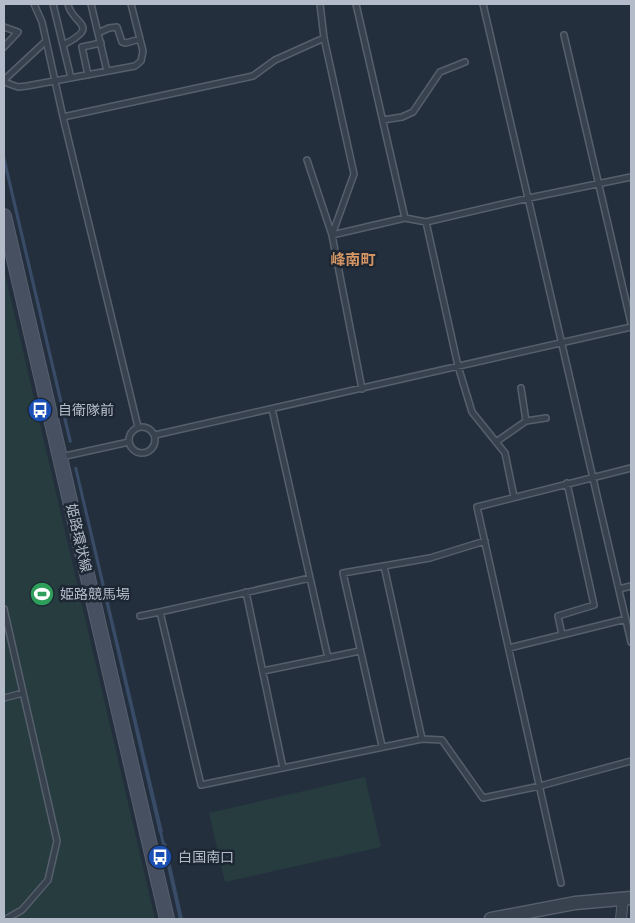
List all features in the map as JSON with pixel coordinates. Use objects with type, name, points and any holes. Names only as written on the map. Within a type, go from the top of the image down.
[{"type":"main road","name":"姫路環状線","points":[[4,216],[167,919]]},
{"type":"street","points":[[491,919],[536,910],[627,898],[622,919]]},
{"type":"lane","points":[[34,4],[42,22],[54,81],[138,427]]},
{"type":"lane","points":[[53,4],[71,78]]},
{"type":"lane","points":[[63,45],[82,34],[82,26],[78,18],[69,10],[68,4]]},
{"type":"lane","points":[[91,4],[107,71]]},
{"type":"lane","points":[[46,41],[4,81],[18,87],[135,66],[141,61],[143,51],[131,4]]},
{"type":"lane","points":[[320,4],[324,38],[354,174],[332,235]]},
{"type":"lane","points":[[356,4],[405,218]]},
{"type":"lane","points":[[483,4],[631,642]]},
{"type":"lane","points":[[4,27],[18,32],[4,47]]},
{"type":"lane","points":[[98,32],[114,27],[119,30],[122,42],[126,43],[140,39]]},
{"type":"lane","points":[[155,435],[562,343],[631,325],[564,35]]},
{"type":"lane","points":[[63,117],[253,76],[275,60],[324,38]]},
{"type":"lane","points":[[88,75],[82,47],[100,43]]},
{"type":"lane","points":[[383,120],[402,117],[413,112],[440,72],[465,62]]},
{"type":"lane","points":[[308,160],[332,235],[362,389]]},
{"type":"lane","points":[[332,235],[405,218],[426,222],[631,177]]},
{"type":"lane","points":[[426,222],[458,366],[472,412],[505,453],[514,497]]},
{"type":"lane","points":[[522,388],[526,421]]},
{"type":"lane","points":[[272,410],[328,658]]},
{"type":"lane","points":[[496,442],[526,421],[546,418]]},
{"type":"lane","points":[[138,427],[145,427],[155,435],[154,447],[149,452],[143,454],[132,448],[129,442],[133,430],[138,427]]},
{"type":"lane","points":[[61,458],[129,442]]},
{"type":"lane","points":[[561,883],[478,507],[593,476],[631,468]]},
{"type":"lane","points":[[562,635],[558,616],[594,606],[567,483]]},
{"type":"lane","points":[[382,746],[343,573],[430,558],[485,541]]},
{"type":"lane","points":[[384,566],[422,739]]},
{"type":"lane","points":[[140,616],[310,578]]},
{"type":"lane","points":[[619,589],[631,586]]},
{"type":"lane","points":[[246,592],[283,768]]},
{"type":"lane","points":[[4,609],[57,841],[48,880],[22,910],[6,919]]},
{"type":"lane","points":[[160,612],[201,785],[422,739],[442,740],[483,798],[540,786],[631,761]]},
{"type":"lane","points":[[509,648],[626,619]]},
{"type":"lane","points":[[263,671],[360,651]]},
{"type":"lane","points":[[4,698],[23,693]]},
{"type":"green space","name":"姫路競馬場","points":[[4,269],[155,919],[4,919]]},
{"type":"green space","points":[[365,777],[381,847],[225,882],[209,813]]},
{"type":"water","points":[[4,152],[72,442],[69,443],[4,166]]},
{"type":"water","points":[[74,467],[77,467],[163,832],[159,833]]},
{"type":"water","points":[[166,843],[183,919],[179,919],[162,844]]},
{"type":"waterway","points":[[160,830],[164,846]]},
{"type":"place","name":"自衛隊前","points":[[40,410]]},
{"type":"place","name":"姫路競馬場","points":[[42,594]]},
{"type":"place","name":"白国南口","points":[[160,857]]},
{"type":"district","name":"峰南町","points":[[353,260]]}]
